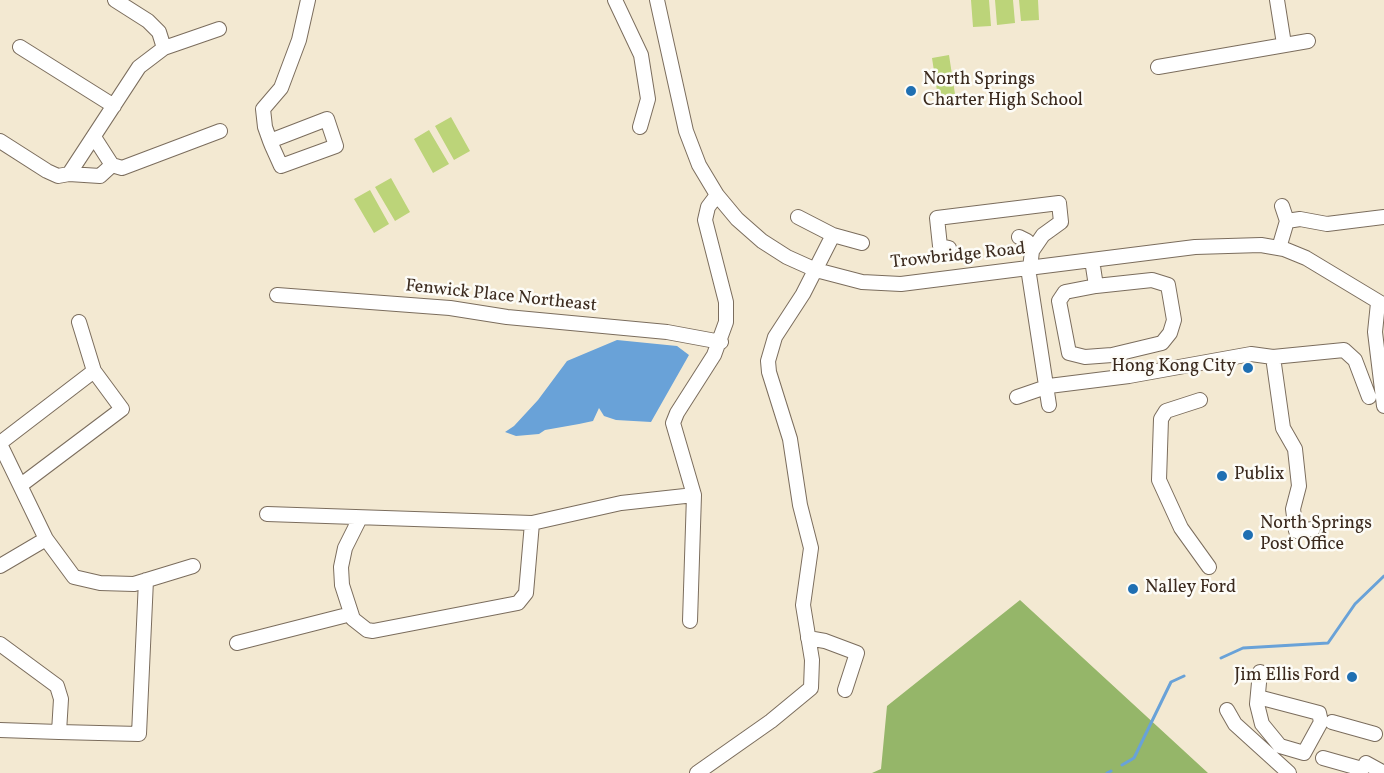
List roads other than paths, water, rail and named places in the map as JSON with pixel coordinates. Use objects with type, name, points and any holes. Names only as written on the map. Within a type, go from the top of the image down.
[{"type":"street","points":[[115,0],[153,26],[159,32],[164,48]]},
{"type":"street","points":[[270,141],[327,119],[336,146],[281,166],[270,141],[264,127],[263,109],[281,88],[299,40],[308,0]]},
{"type":"street","points":[[615,0],[641,55],[648,99],[640,127]]},
{"type":"street","name":"Trowbridge Road","points":[[657,0],[686,131],[699,165],[717,195],[762,241],[787,257],[816,270],[862,282],[901,284],[1195,246],[1261,245],[1279,248],[1306,258],[1381,304]]},
{"type":"street","points":[[1277,0],[1284,44]]},
{"type":"street","points":[[69,174],[139,67],[164,48],[219,29]]},
{"type":"street","points":[[1158,67],[1308,41]]},
{"type":"street","points":[[20,47],[114,106]]},
{"type":"street","points":[[94,137],[112,165],[122,168],[220,131]]},
{"type":"street","points":[[0,141],[46,171],[58,176],[69,174],[100,176],[112,165]]},
{"type":"street","points":[[690,621],[694,495],[673,423],[721,342],[726,322],[726,302],[705,220],[708,207],[717,195]]},
{"type":"street","points":[[949,248],[940,246],[937,218],[1059,203],[1061,222],[1042,235],[1032,250],[1029,268],[1049,405]]},
{"type":"street","points":[[1279,248],[1287,221],[1282,206]]},
{"type":"street","points":[[798,217],[832,236],[862,243]]},
{"type":"street","points":[[1287,221],[1300,219],[1327,224],[1384,217]]},
{"type":"street","points":[[697,773],[771,721],[811,688],[812,660],[803,605],[811,548],[800,505],[790,440],[769,372],[768,361],[775,337],[816,270],[832,236]]},
{"type":"street","points":[[1019,237],[1027,241],[1032,250]]},
{"type":"street","points":[[1092,260],[1095,286]]},
{"type":"street","points":[[1152,280],[1168,285],[1174,320],[1170,333],[1162,343],[1112,355],[1085,357],[1069,353],[1059,301],[1065,292],[1095,286],[1152,280]]},
{"type":"street","name":"Fenwick Place Northeast","points":[[277,295],[450,308],[507,317],[667,332],[721,342]]},
{"type":"street","points":[[1380,400],[1375,332],[1381,304]]},
{"type":"street","points":[[21,485],[122,409],[94,371],[79,322]]},
{"type":"street","points":[[1017,396],[1046,386],[1129,376],[1251,354],[1273,357],[1344,350],[1355,360],[1380,400]]},
{"type":"street","points":[[1273,357],[1283,428],[1295,449],[1299,486],[1293,509],[1296,531],[1313,529]]},
{"type":"street","points":[[94,371],[0,443],[46,539],[74,577],[100,584],[134,584],[193,566]]},
{"type":"street","points":[[1200,400],[1166,411],[1161,419],[1160,480],[1181,528],[1209,567]]},
{"type":"street","points":[[267,514],[532,523],[621,503],[694,495]]},
{"type":"street","points":[[360,518],[345,548],[341,567],[342,585],[351,614],[357,624],[373,631],[518,603],[526,593],[532,523]]},
{"type":"street","points":[[0,566],[46,539]]},
{"type":"street","points":[[0,730],[140,734],[146,580]]},
{"type":"street","points":[[237,643],[351,614]]},
{"type":"street","points":[[808,638],[825,640],[857,652],[845,690]]},
{"type":"street","points":[[0,644],[57,686],[61,699],[59,732]]},
{"type":"street","points":[[1258,697],[1319,713],[1321,722],[1304,753],[1280,746],[1263,724],[1258,697],[1260,672]]},
{"type":"street","points":[[1227,710],[1234,724],[1289,773]]},
{"type":"street","points":[[1332,722],[1375,734]]},
{"type":"street","points":[[1323,758],[1364,765],[1384,773]]},
{"type":"water","points":[[617,340],[677,346],[689,355],[651,422],[616,420],[604,416],[599,408],[593,421],[545,430],[539,434],[516,436],[505,432],[514,426],[538,400],[567,361]]},
{"type":"waterway","points":[[1221,658],[1243,648],[1328,643],[1355,604],[1384,576]]},
{"type":"waterway","points":[[1122,765],[1134,758],[1171,682],[1184,676]]},
{"type":"waterway","points":[[1107,773],[1111,771]]},
{"type":"place","name":"North Springs Charter High School","points":[[911,91]]},
{"type":"place","name":"Hong Kong City","points":[[1248,368]]},
{"type":"place","name":"Publix","points":[[1222,476]]},
{"type":"place","name":"North Springs Post Office","points":[[1248,535]]},
{"type":"place","name":"Nalley Ford","points":[[1133,589]]},
{"type":"place","name":"Jim Ellis Ford","points":[[1352,677]]}]
